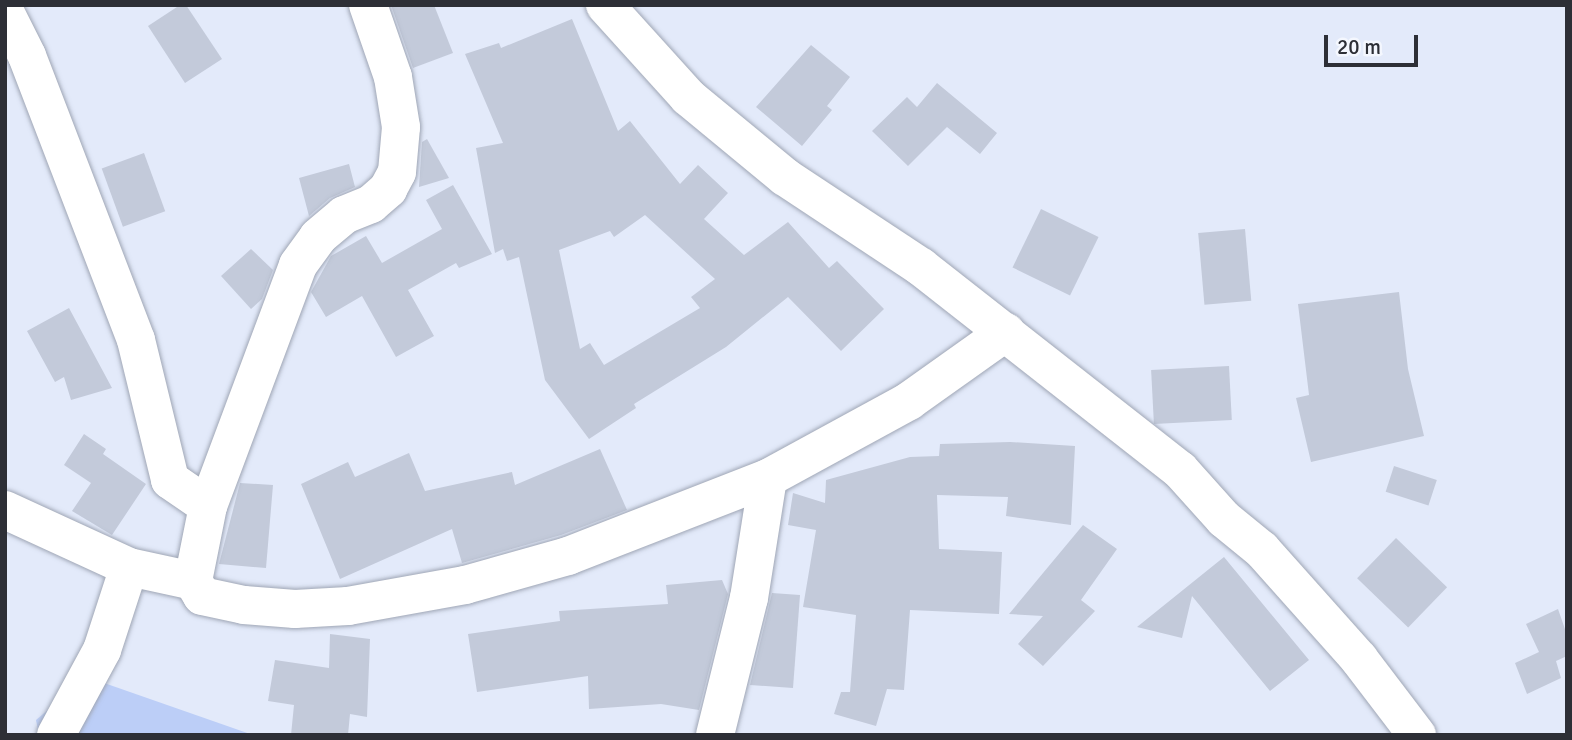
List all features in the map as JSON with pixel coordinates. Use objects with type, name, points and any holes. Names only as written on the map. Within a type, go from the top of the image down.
[{"type":"street","points":[[192,581],[208,506],[298,265],[318,237],[344,215],[372,204],[388,189],[397,172],[401,127],[393,77],[368,5]]},
{"type":"street","points":[[605,5],[688,97],[785,177],[921,267],[1006,332],[1087,401],[1180,470],[1224,519],[1262,550],[1359,659],[1417,735]]},
{"type":"street","points":[[5,12],[27,56],[136,340],[170,480],[208,506]]},
{"type":"street","points":[[5,510],[129,567],[192,581],[202,596],[295,609],[348,606],[439,590],[568,556],[768,478],[909,401],[1006,332]]},
{"type":"street","points":[[715,735],[749,598],[768,478]]},
{"type":"street","points":[[56,735],[102,650],[129,567]]},
{"type":"shaded area","points":[[87,677],[253,735],[39,735],[36,720]]},
{"type":"building","points":[[180,5],[186,5],[222,59],[185,83],[148,26]]},
{"type":"building","points":[[391,5],[434,5],[453,53],[413,68]]},
{"type":"building","points":[[572,19],[618,131],[630,121],[680,184],[698,165],[728,193],[704,219],[744,255],[788,222],[829,268],[837,261],[884,309],[841,351],[788,297],[726,347],[634,404],[636,408],[589,439],[545,380],[519,257],[507,261],[503,249],[495,253],[476,148],[503,143],[465,54],[499,43],[501,48]],"holes":[[[645,215],[715,279],[691,297],[700,308],[604,365],[590,343],[580,349],[559,250],[610,231],[614,237]]]},
{"type":"building","points":[[811,45],[850,77],[827,106],[832,110],[802,146],[756,107]]},
{"type":"building","points":[[937,83],[997,133],[980,154],[947,127],[908,166],[872,131],[907,97],[917,107]]},
{"type":"building","points":[[427,139],[449,178],[419,187],[422,142]]},
{"type":"building","points":[[144,153],[165,211],[123,227],[102,168]]},
{"type":"building","points":[[349,164],[355,187],[330,198],[309,216],[299,178]]},
{"type":"building","points":[[453,185],[492,254],[459,268],[456,263],[408,290],[434,336],[396,357],[362,296],[326,317],[311,292],[331,256],[366,236],[382,263],[442,229],[426,200]]},
{"type":"building","points":[[1041,209],[1099,237],[1070,295],[1013,267]]},
{"type":"building","points":[[1245,229],[1251,301],[1204,305],[1198,233]]},
{"type":"building","points":[[251,249],[273,270],[262,299],[251,309],[221,276]]},
{"type":"building","points":[[1399,292],[1408,369],[1424,436],[1311,462],[1296,398],[1309,395],[1298,304]]},
{"type":"building","points":[[69,308],[112,388],[71,400],[64,377],[55,382],[27,331]]},
{"type":"building","points":[[1229,366],[1232,420],[1154,424],[1151,370]]},
{"type":"building","points":[[84,434],[106,449],[103,454],[146,484],[112,535],[72,511],[91,483],[64,465]]},
{"type":"building","points":[[1010,442],[1075,446],[1071,525],[1006,516],[1008,497],[937,495],[939,549],[1002,552],[999,614],[910,610],[904,690],[887,689],[876,726],[834,714],[841,692],[850,692],[856,615],[803,607],[816,530],[788,525],[793,493],[825,503],[826,480],[910,457],[939,456],[940,444]]},
{"type":"building","points":[[600,449],[627,510],[561,535],[462,563],[452,529],[340,579],[301,484],[348,462],[355,477],[409,453],[425,491],[512,472],[515,485]]},
{"type":"building","points":[[1394,466],[1437,480],[1428,506],[1386,492]]},
{"type":"building","points":[[240,483],[273,485],[266,568],[219,564]]},
{"type":"building","points":[[1083,525],[1117,549],[1081,600],[1095,611],[1043,666],[1018,644],[1043,616],[1009,614]]},
{"type":"building","points":[[1396,538],[1447,587],[1408,628],[1357,578]]},
{"type":"building","points":[[1224,557],[1309,660],[1270,691],[1192,596],[1182,638],[1137,627]]},
{"type":"building","points":[[722,580],[728,594],[699,710],[661,704],[589,709],[588,676],[477,692],[468,634],[560,621],[559,611],[668,604],[666,585]]},
{"type":"building","points":[[772,593],[800,595],[793,688],[750,685]]},
{"type":"building","points":[[1558,609],[1567,635],[1567,656],[1556,661],[1561,678],[1527,694],[1515,663],[1539,652],[1526,624]]},
{"type":"building","points":[[330,634],[370,639],[367,717],[350,714],[348,735],[291,735],[294,705],[268,701],[275,660],[329,668]]}]
